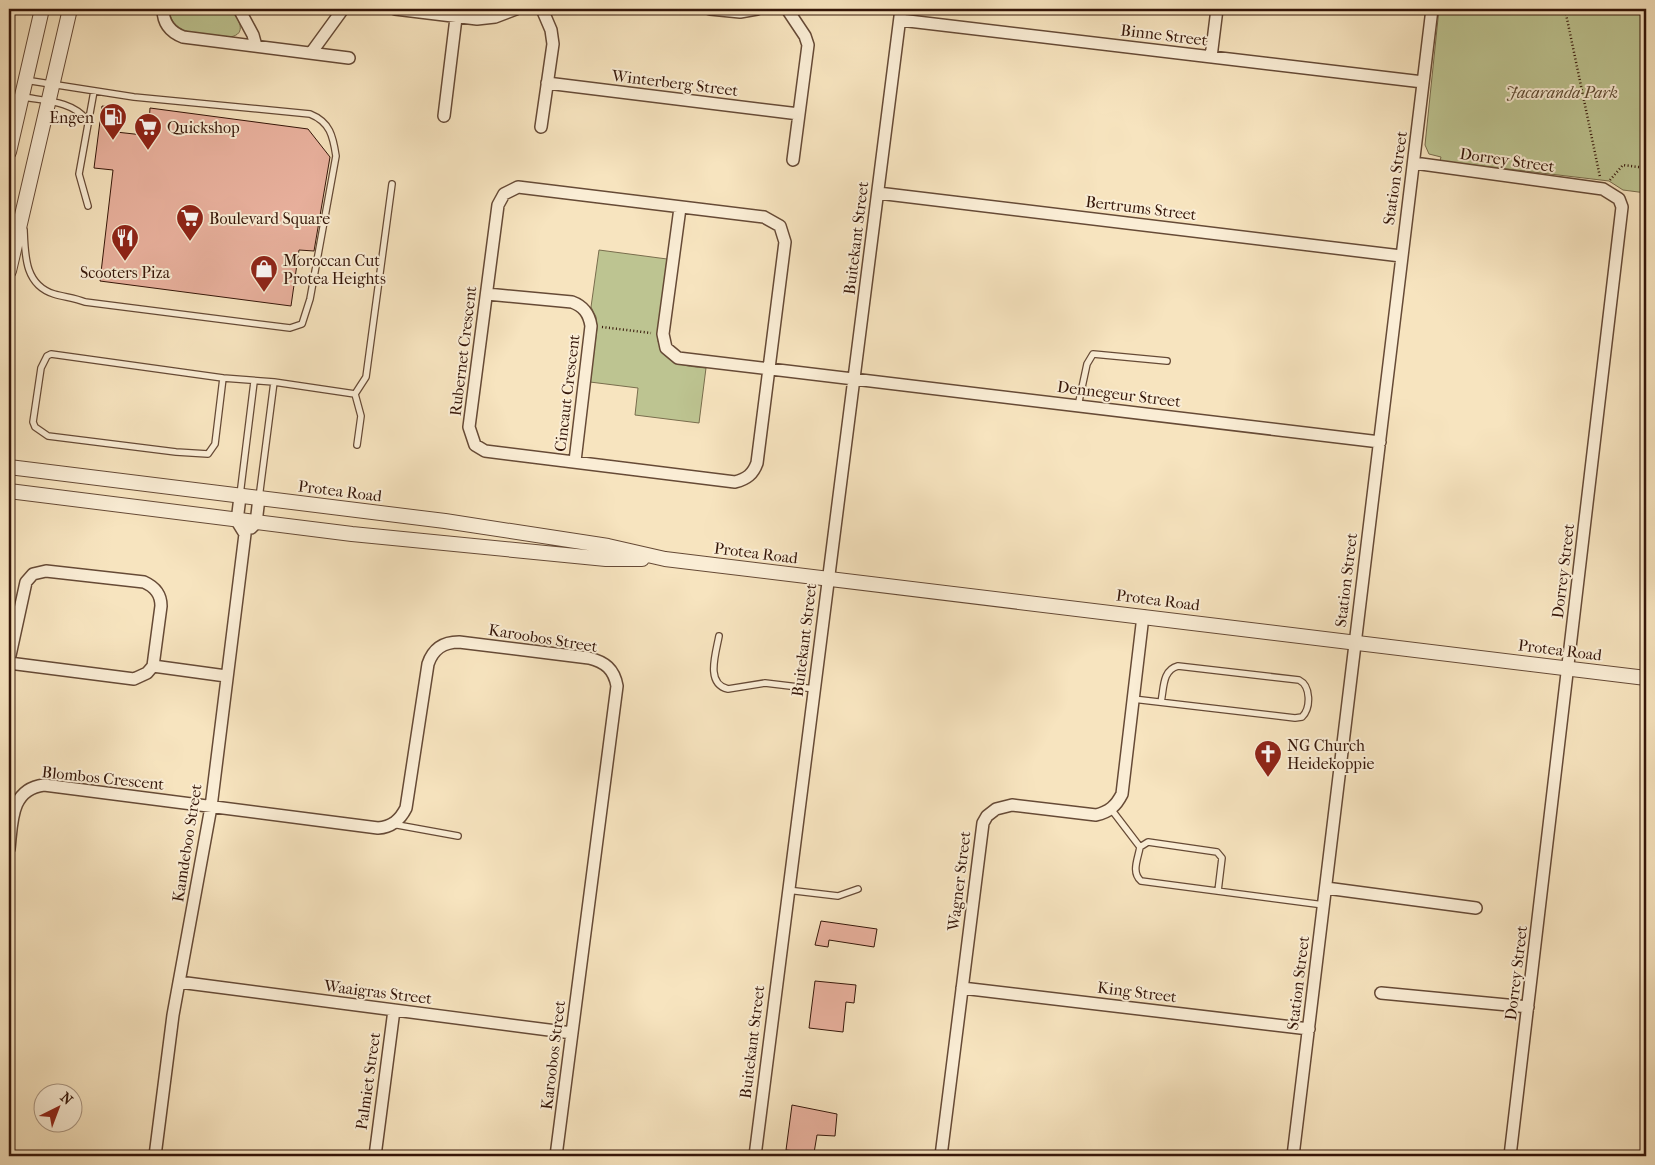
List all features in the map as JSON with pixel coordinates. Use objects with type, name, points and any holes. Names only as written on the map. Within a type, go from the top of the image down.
[{"type":"street","points":[[9,152],[42,9]]},
{"type":"street","points":[[9,271],[70,9]]},
{"type":"street","points":[[163,9],[166,25],[176,34],[349,58]]},
{"type":"street","points":[[239,9],[253,35],[256,46]]},
{"type":"street","points":[[311,53],[343,9]]},
{"type":"street","points":[[395,9],[456,18],[477,19],[495,17],[516,9]]},
{"type":"street","points":[[541,127],[552,35],[542,9]]},
{"type":"street","points":[[710,9],[729,12],[757,9]]},
{"type":"street","points":[[787,9],[805,36],[808,45],[793,160]]},
{"type":"street","points":[[1211,57],[1217,9]]},
{"type":"street","name":"Station Street","points":[[1294,1156],[1432,9]]},
{"type":"street","name":"Binne Street","points":[[901,15],[1211,57],[1423,82]]},
{"type":"street","name":"Buitekant Street","points":[[755,1156],[901,15]]},
{"type":"street","points":[[444,116],[456,18]]},
{"type":"street","name":"Winterberg Street","points":[[547,83],[800,114]]},
{"type":"street","name":"Dorrey Street","points":[[1414,163],[1603,189],[1619,199],[1622,207],[1510,1156]]},
{"type":"street","name":"Rubernet Crescent","points":[[523,187],[764,217],[780,226],[785,242],[767,369],[757,463],[754,470],[744,480],[735,482],[485,451],[475,445],[470,427],[487,294],[498,205],[504,194],[513,188],[523,187]]},
{"type":"street","name":"Bertrums Street","points":[[878,193],[1401,256]]},
{"type":"street","points":[[663,334],[680,208]]},
{"type":"street","name":"Cincaut Crescent","points":[[487,294],[572,302],[585,310],[591,326],[575,461]]},
{"type":"street","name":"Dennegeur Street","points":[[663,334],[666,348],[678,358],[1380,442]]},
{"type":"street","name":"Protea Road","points":[[9,468],[445,521],[599,544],[666,559],[1646,678]]},
{"type":"street","name":"Protea Road","points":[[9,491],[237,521],[606,560],[666,559]]},
{"type":"street","points":[[240,497],[237,521],[244,534],[256,523],[259,498]]},
{"type":"street","name":"Kamdeboo Street","points":[[155,1156],[173,1015],[211,807],[244,534]]},
{"type":"street","points":[[46,571],[144,582],[154,587],[161,601],[153,666],[147,673],[134,679],[9,662],[26,582],[33,574],[46,571]]},
{"type":"street","points":[[1111,809],[1122,794],[1143,616]]},
{"type":"street","name":"Karoobos Street","points":[[392,824],[403,814],[406,808],[428,664],[431,654],[438,648],[450,642],[459,642],[589,658],[598,661],[610,669],[615,676],[617,686],[556,1156]]},
{"type":"street","points":[[153,666],[226,676]]},
{"type":"street","name":"Blombos Crescent","points":[[9,850],[15,806],[23,793],[36,786],[211,807]]},
{"type":"street","name":"Wagner Street","points":[[941,1156],[981,833],[987,816],[996,809],[1012,805],[1096,815],[1111,809]]},
{"type":"street","points":[[211,807],[378,828],[392,824]]},
{"type":"street","points":[[1326,888],[1476,908]]},
{"type":"street","name":"Waaigras Street","points":[[179,982],[572,1033]]},
{"type":"street","name":"King Street","points":[[962,988],[1309,1029]]},
{"type":"street","points":[[1381,993],[1528,1007]]},
{"type":"street","name":"Palmiet Street","points":[[374,1156],[394,1010]]},
{"type":"lane","points":[[23,211],[24,251],[30,275],[43,289],[85,302],[290,328],[302,324],[310,299],[336,156],[334,138],[328,125],[320,118],[310,114],[94,91],[25,80]]},
{"type":"lane","points":[[88,206],[78,174],[94,91]]},
{"type":"lane","points":[[22,97],[71,107],[87,120]]},
{"type":"lane","points":[[357,445],[361,416],[355,394],[366,377],[392,184]]},
{"type":"lane","points":[[223,378],[215,444],[208,454],[176,452],[48,436],[35,427],[33,422],[41,368],[46,356],[51,354],[254,382],[284,383],[355,394]]},
{"type":"lane","points":[[1078,406],[1087,364],[1093,354],[1167,361]]},
{"type":"lane","points":[[240,497],[254,382]]},
{"type":"lane","points":[[259,498],[274,382]]},
{"type":"lane","points":[[719,636],[714,674],[718,685],[722,688],[728,689],[765,684],[815,689]]},
{"type":"lane","points":[[1133,700],[1302,717],[1307,708],[1308,689],[1304,682],[1299,680],[1178,666],[1171,668],[1166,675],[1161,702]]},
{"type":"lane","points":[[1111,809],[1140,847]]},
{"type":"lane","points":[[392,824],[458,836]]},
{"type":"lane","points":[[1218,891],[1222,858],[1217,852],[1148,842],[1140,847],[1135,870],[1136,875],[1141,881],[1324,905]]},
{"type":"lane","points":[[788,890],[838,896],[858,889]]},
{"type":"path","points":[[1523,9],[1566,14]]},
{"type":"path","points":[[1569,9],[1566,14],[1603,189]]},
{"type":"path","points":[[1603,189],[1623,165],[1646,168]]},
{"type":"path","points":[[591,326],[663,334]]},
{"type":"green space","points":[[169,9],[233,9],[239,21],[239,33],[230,37],[192,33],[183,30],[171,18]]},
{"type":"green space","name":"Jacaranda Park","points":[[1439,9],[1646,9],[1646,193],[1623,190],[1609,181],[1440,161],[1441,157],[1429,154],[1425,145]]},
{"type":"green space","points":[[599,250],[667,259],[658,341],[661,349],[671,360],[683,365],[706,368],[699,423],[635,415],[638,388],[590,382],[597,328],[596,317],[591,307]]},
{"type":"building","points":[[102,106],[119,108],[116,132],[143,135],[144,124],[149,124],[150,108],[308,129],[330,157],[314,251],[299,250],[291,306],[100,281],[113,170],[94,168]]},
{"type":"building","points":[[821,921],[877,929],[874,947],[829,940],[828,947],[815,945]]},
{"type":"building","points":[[815,981],[856,985],[854,1003],[846,1002],[843,1032],[809,1028]]},
{"type":"building","points":[[792,1105],[837,1114],[835,1136],[817,1135],[814,1153],[786,1150]]},
{"type":"place","name":"Engen","points":[[113,141]]},
{"type":"place","name":"Quickshop","points":[[148,151]]},
{"type":"place","name":"Boulevard Square","points":[[190,242]]},
{"type":"place","name":"Scooters Piza","points":[[125,262]]},
{"type":"place","name":"Moroccan Cut Protea Heights","points":[[264,293]]},
{"type":"place","name":"NG Church Heidekoppie","points":[[1268,778]]}]
